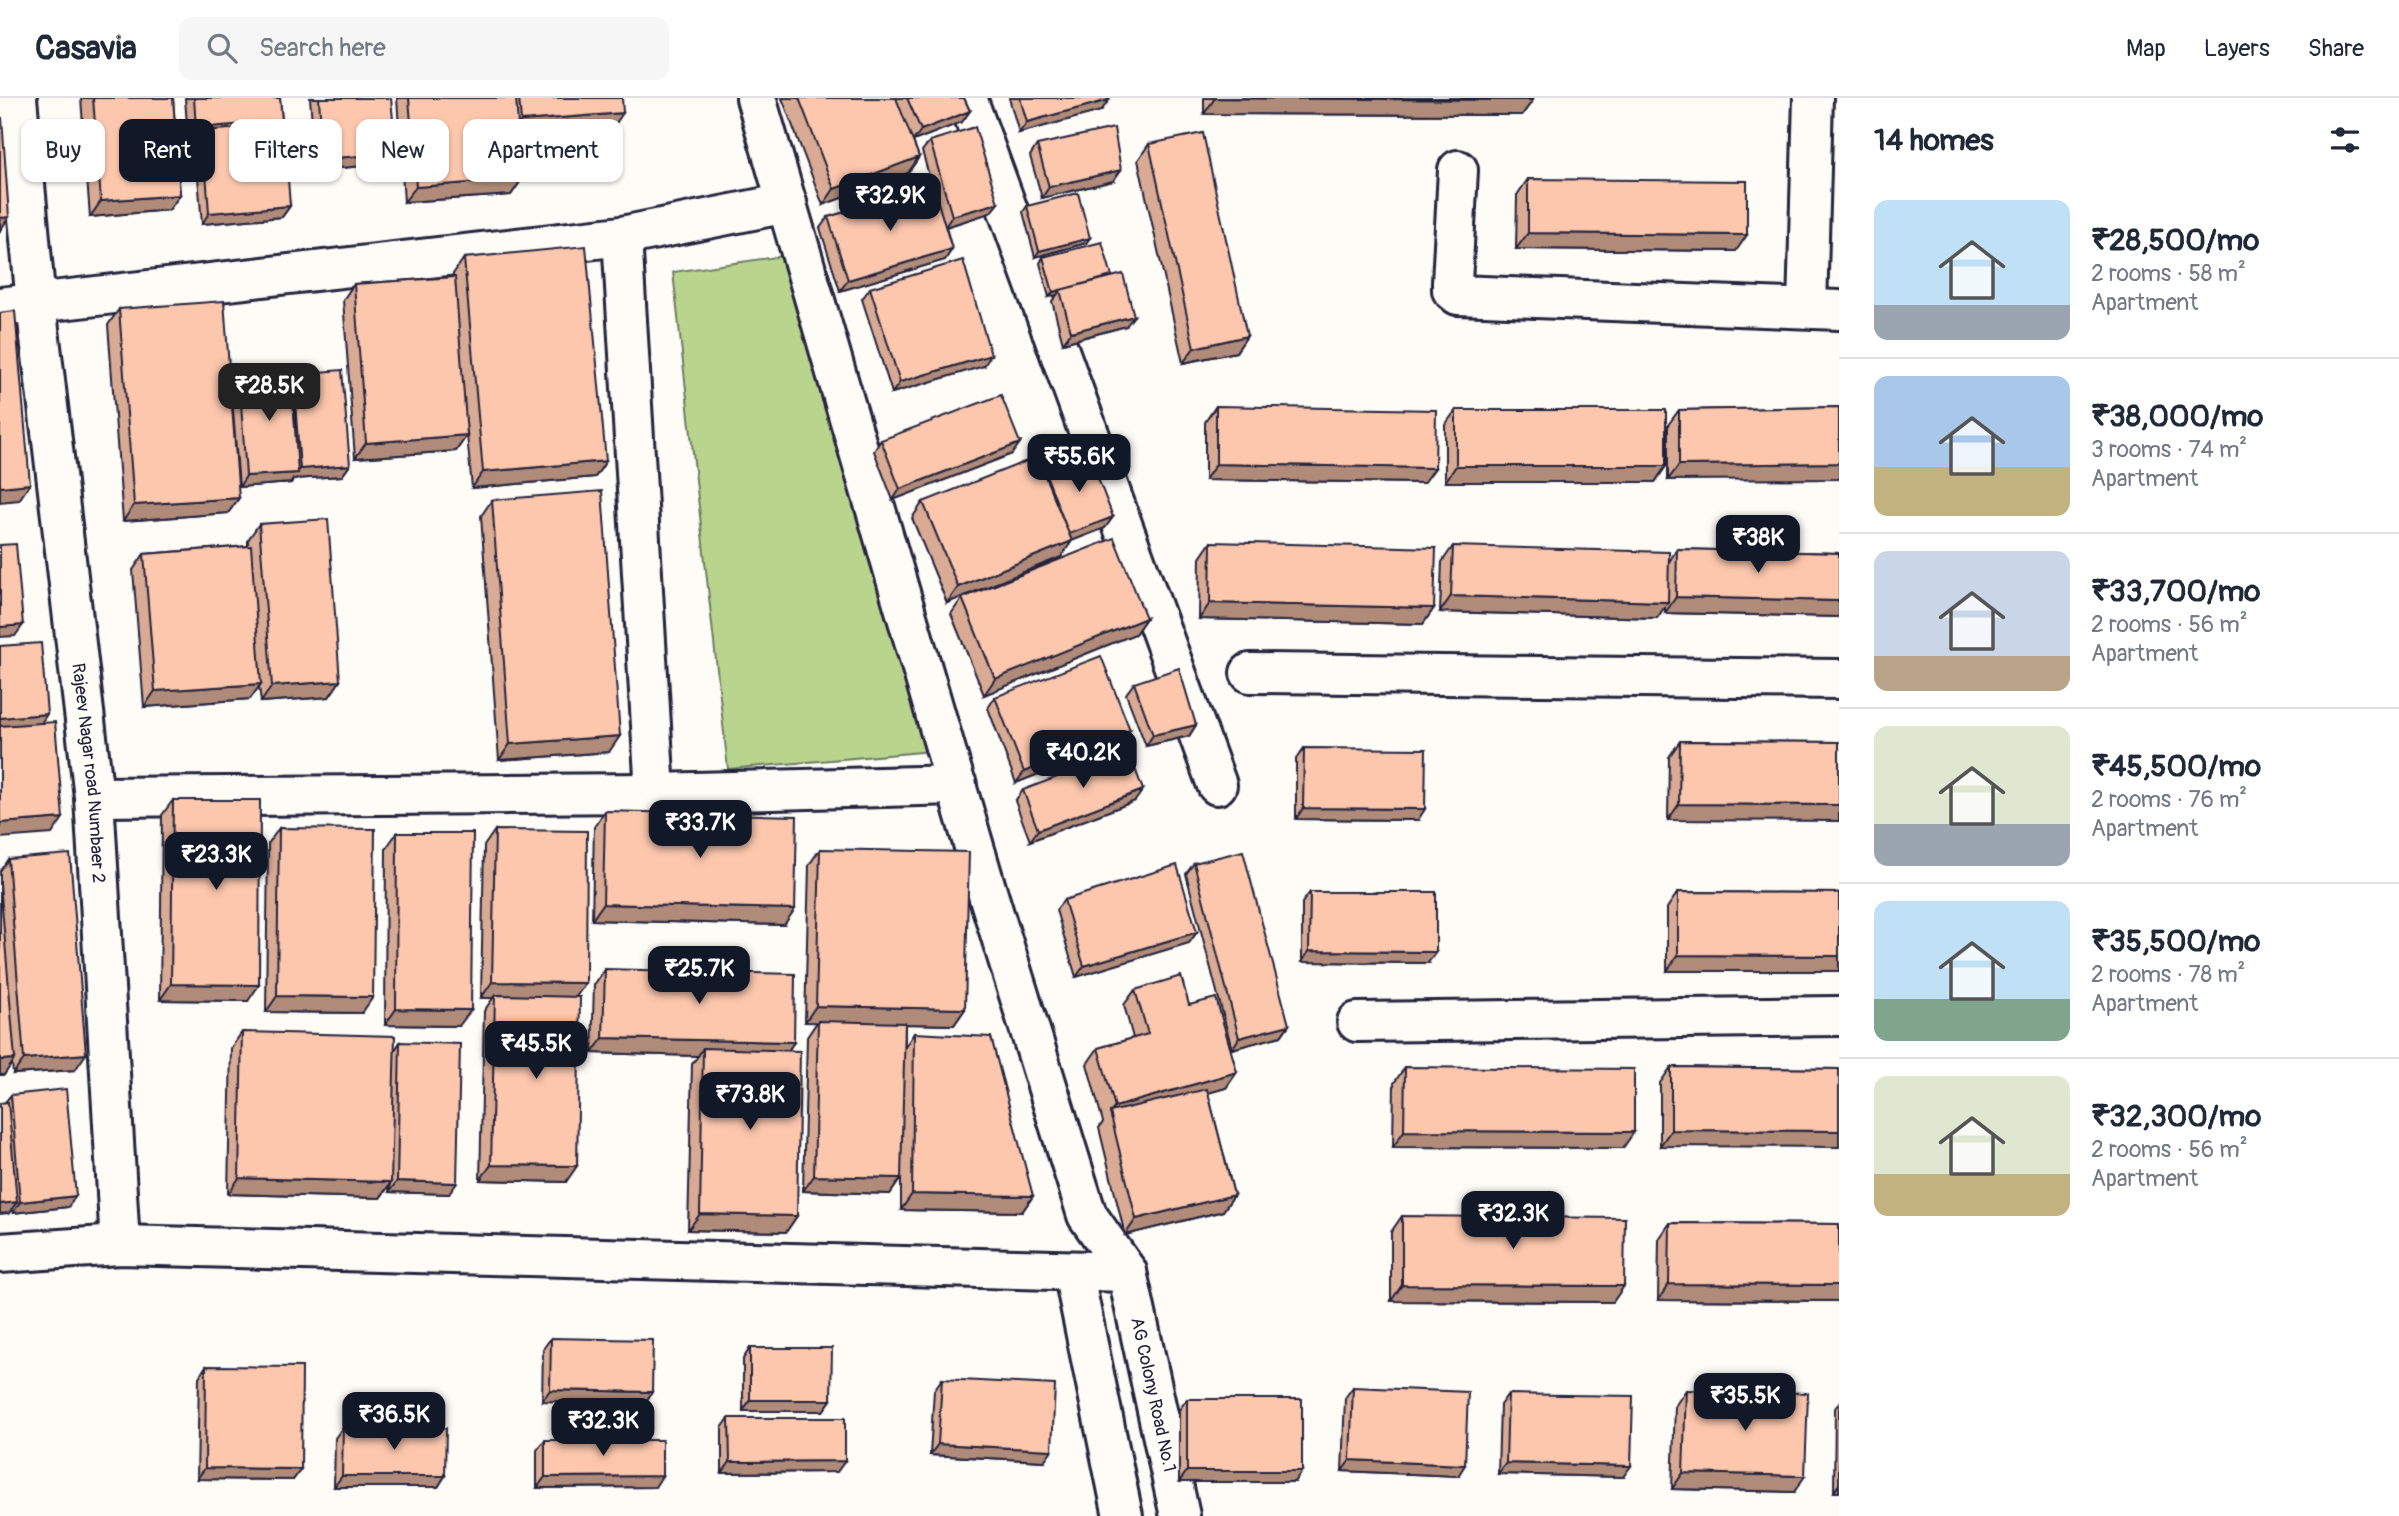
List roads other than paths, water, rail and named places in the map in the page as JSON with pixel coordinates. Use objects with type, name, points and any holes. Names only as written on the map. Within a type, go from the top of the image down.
[{"type":"street","name":"Rajeev Nagar road Numbaer 2","points":[[17,98],[18,305],[94,797],[120,1245]]},
{"type":"street","points":[[756,98],[986,888],[1087,1215],[1127,1272]]},
{"type":"street","points":[[967,98],[1217,785]]},
{"type":"street","points":[[1458,170],[1452,290],[1458,295],[1823,309],[1812,98]]},
{"type":"street","points":[[18,305],[622,236],[787,203]]},
{"type":"street","points":[[622,236],[655,793]]},
{"type":"street","points":[[1250,673],[1839,678]]},
{"type":"street","points":[[94,797],[655,793],[957,785]]},
{"type":"street","points":[[1357,1022],[1839,1016]]},
{"type":"street","points":[[1087,1215],[1073,1271],[1123,1516]]},
{"type":"street","points":[[0,1253],[120,1245],[1127,1272]]},
{"type":"street","name":"AG Colony Road No.1","points":[[1127,1272],[1180,1516]]}]
